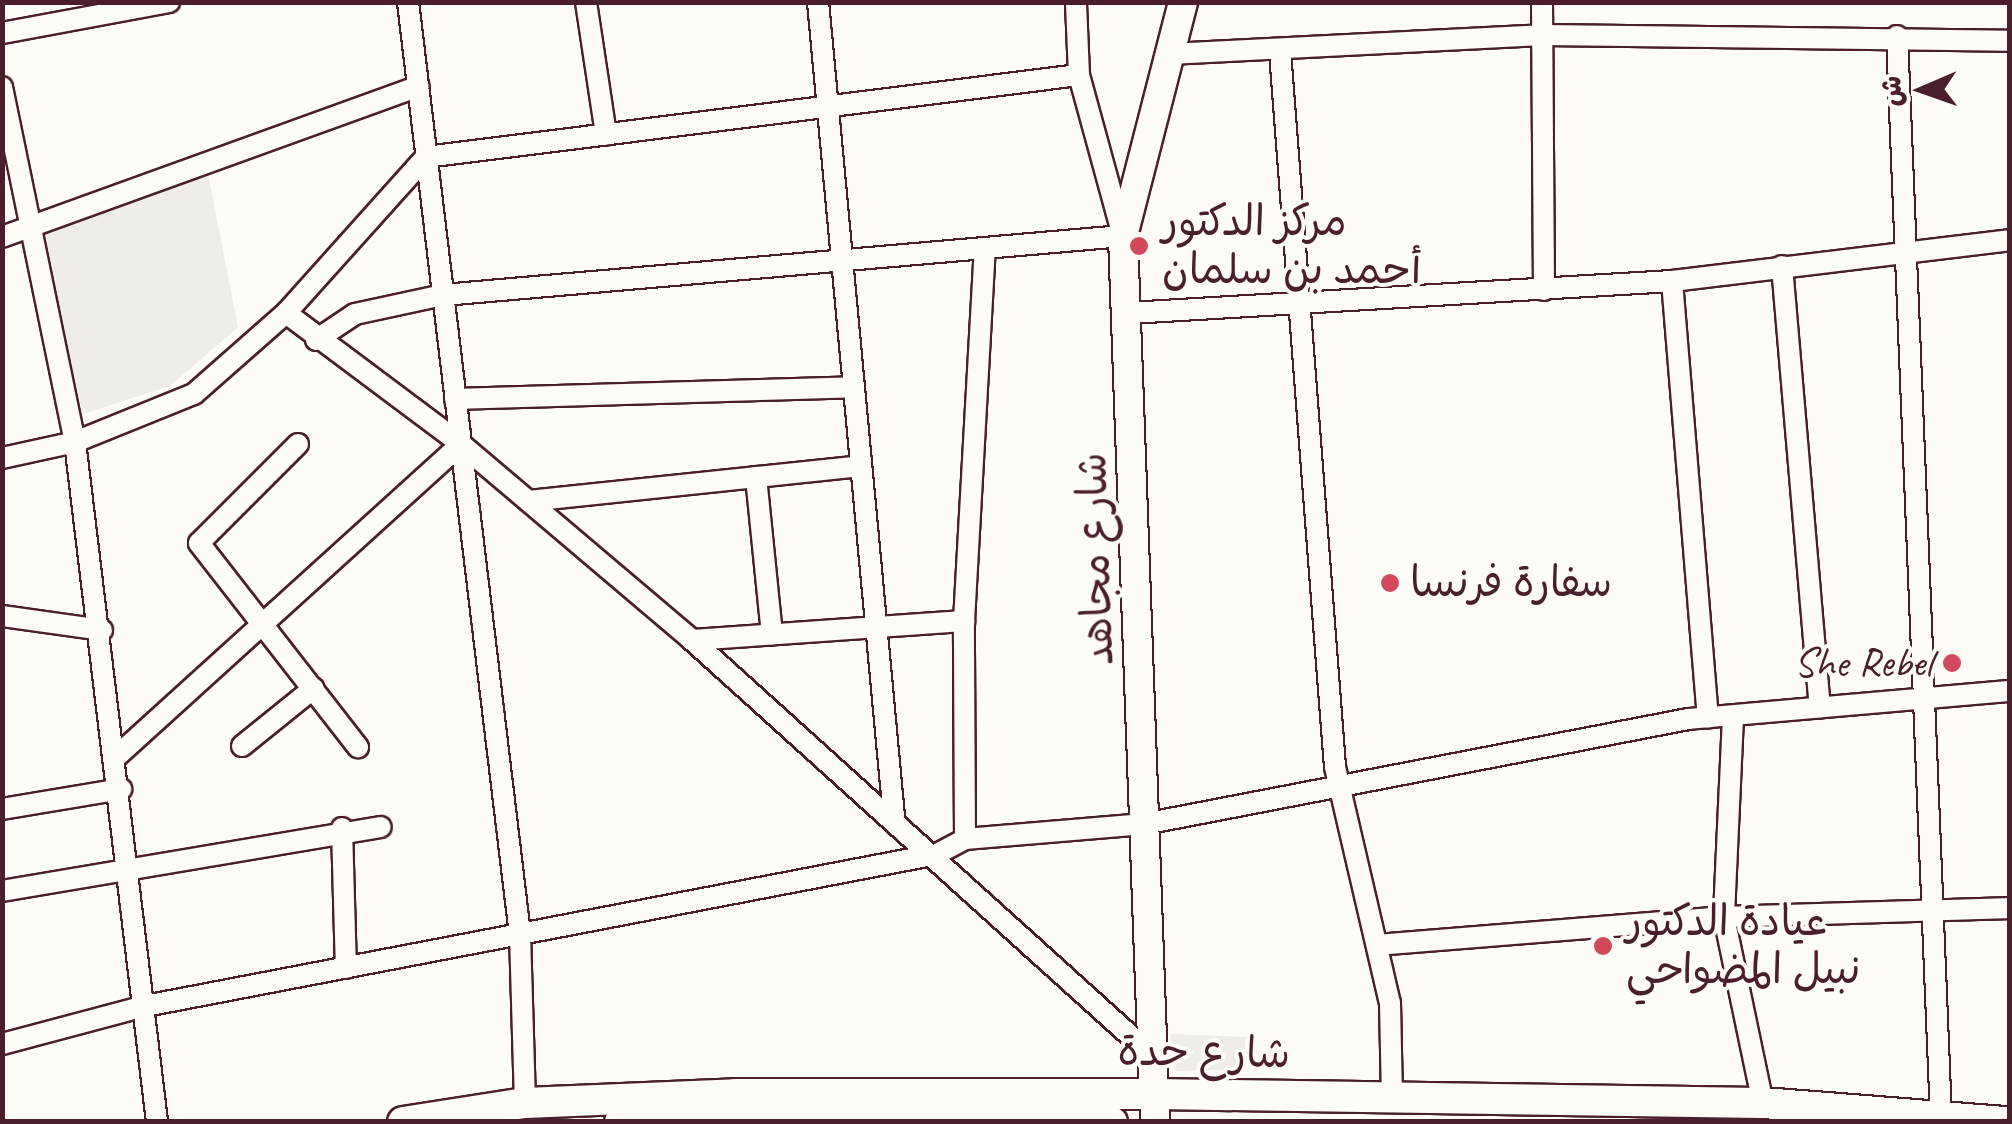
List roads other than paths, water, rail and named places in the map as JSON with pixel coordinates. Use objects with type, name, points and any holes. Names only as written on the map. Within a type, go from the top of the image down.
[{"type":"main road","name":"شارع حدة","points":[[403,1122],[525,1103],[1156,1108],[1392,1098],[1763,1103],[2004,1122]]},
{"type":"main road","name":"شارع حدة","points":[[620,1122],[1112,1122]]},
{"type":"street","points":[[408,2],[520,934],[525,1103]]},
{"type":"street","points":[[586,2],[606,134]]},
{"type":"street","points":[[818,2],[894,817]]},
{"type":"street","points":[[316,340],[356,314],[443,295],[1123,236],[1079,75],[1076,2]]},
{"type":"street","name":"شارع مجاهد","points":[[1156,1108],[1129,313],[1123,236],[1183,2]]},
{"type":"street","points":[[1542,2],[1544,290]]},
{"type":"street","points":[[2,33],[162,3]]},
{"type":"street","points":[[1169,54],[1280,52],[1542,34],[1898,36],[2010,41]]},
{"type":"street","points":[[1898,36],[1931,701],[1941,1118]]},
{"type":"street","points":[[1280,52],[1304,304],[1335,766],[1347,789],[1390,1003],[1392,1098]]},
{"type":"street","points":[[2,458],[76,442],[194,394],[286,312],[426,158],[1079,75]]},
{"type":"street","points":[[2,237],[29,231],[418,86]]},
{"type":"street","points":[[2,87],[76,442],[118,756],[157,1122]]},
{"type":"street","points":[[1129,313],[1672,280],[2010,240]]},
{"type":"street","points":[[965,838],[964,621],[984,250]]},
{"type":"street","points":[[1782,266],[1820,708]]},
{"type":"street","points":[[1672,280],[1708,718]]},
{"type":"street","points":[[286,312],[316,340],[461,444],[692,640],[937,854],[1155,1058]]},
{"type":"street","points":[[455,399],[853,387]]},
{"type":"street","points":[[298,444],[200,543],[358,747]]},
{"type":"street","points":[[118,756],[461,444]]},
{"type":"street","points":[[529,502],[860,466]]},
{"type":"street","points":[[756,477],[772,634]]},
{"type":"street","points":[[2,616],[102,630]]},
{"type":"street","points":[[692,640],[964,621]]},
{"type":"street","points":[[242,746],[314,688]]},
{"type":"street","points":[[2,1044],[145,1006],[937,854],[965,838],[1144,824],[1347,789],[1708,718],[2010,691]]},
{"type":"street","points":[[1733,717],[1724,917],[1763,1103]]},
{"type":"street","points":[[2,809],[121,789]]},
{"type":"street","points":[[2,891],[342,828],[381,827]]},
{"type":"street","points":[[342,828],[346,968]]},
{"type":"street","points":[[1377,945],[1724,917],[1934,907],[2010,908]]},
{"type":"place","name":"مركز الدكتور أحمد بن سلمان","points":[[1139,246]]},
{"type":"place","name":"سفارة فرنسا","points":[[1390,583]]},
{"type":"place","name":"She Rebel","points":[[1952,663]]},
{"type":"place","name":"عيادة الدكتور نبيل المضواحي","points":[[1603,946]]}]
